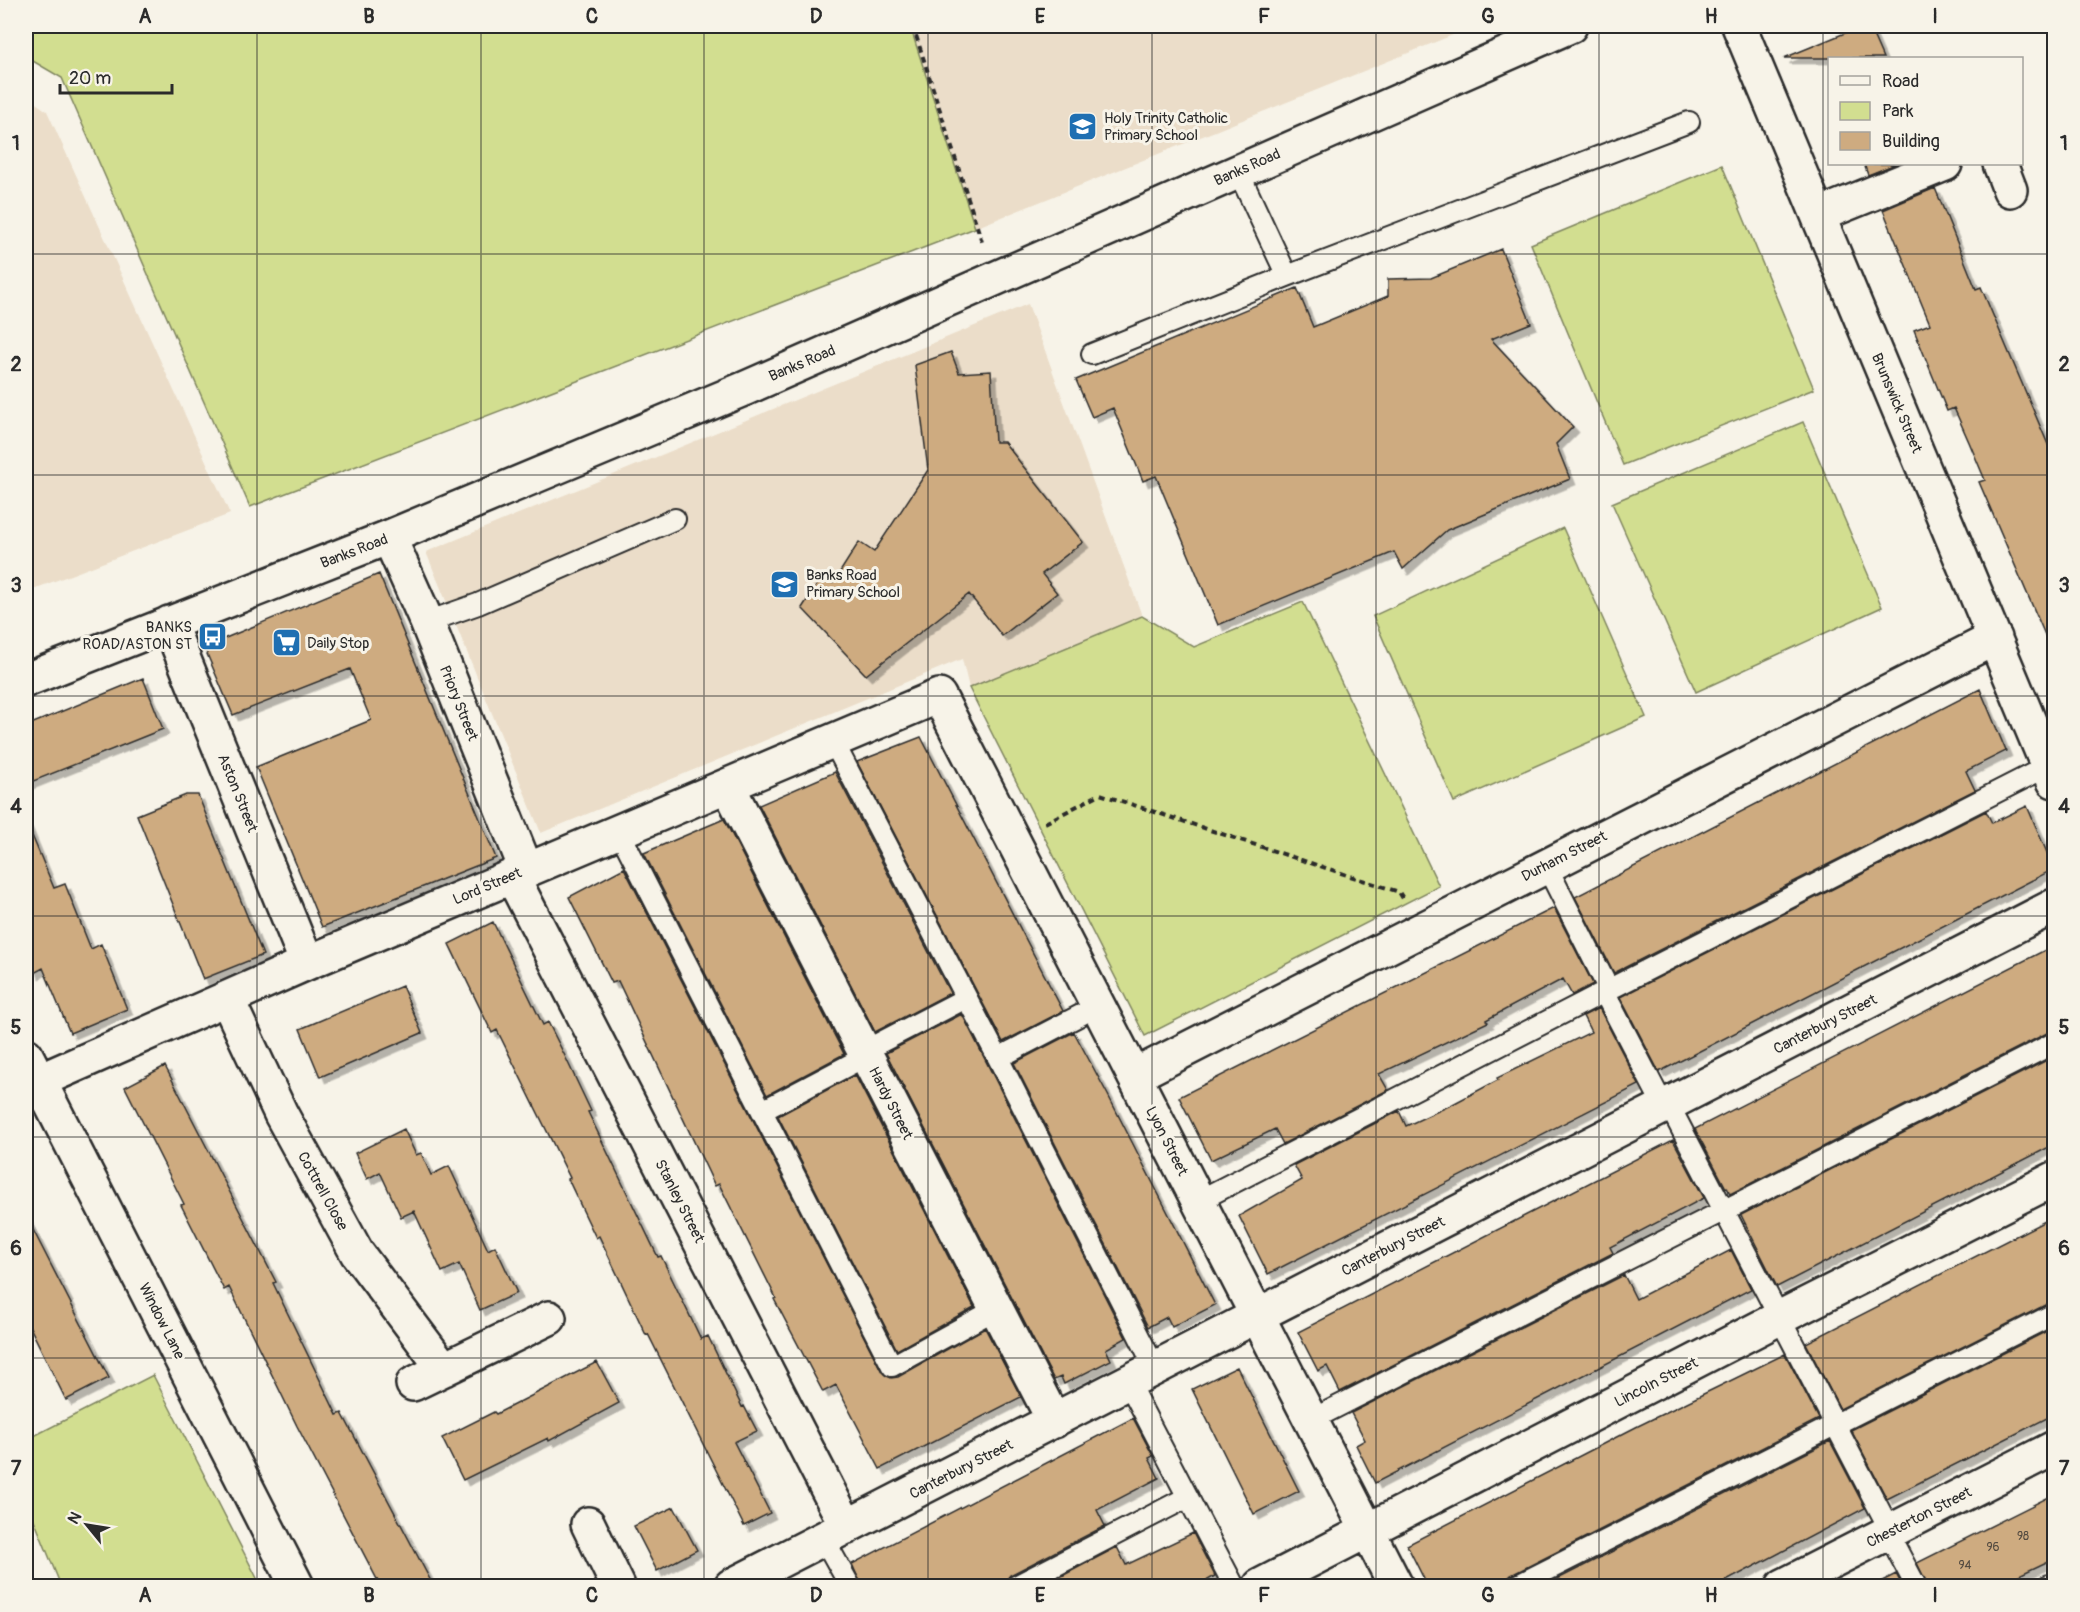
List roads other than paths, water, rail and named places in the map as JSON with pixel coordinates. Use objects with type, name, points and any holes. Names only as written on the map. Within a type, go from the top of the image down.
[{"type":"street","name":"Brunswick Street","points":[[1739,26],[2051,773]]},
{"type":"street","name":"Banks Road","points":[[26,680],[389,537],[757,383],[996,279],[1554,28]]},
{"type":"street","points":[[1819,215],[1943,165]]},
{"type":"street","name":"Priory Street","points":[[389,537],[427,622],[519,873]]},
{"type":"street","name":"Aston Street","points":[[169,623],[307,963]]},
{"type":"street","name":"Durham Street","points":[[1134,1076],[1995,638]]},
{"type":"street","name":"Lord Street","points":[[32,1068],[227,999],[939,696]]},
{"type":"street","name":"Lyon Street","points":[[939,696],[1396,1587]]},
{"type":"street","name":"Hardy Street","points":[[728,786],[1054,1420]]},
{"type":"street","name":"Stanley Street","points":[[519,873],[836,1533]]},
{"type":"street","name":"Canterbury Street","points":[[731,1587],[2055,906]]},
{"type":"street","name":"Cottrell Close","points":[[227,999],[280,1114],[357,1253],[444,1369]]},
{"type":"street","name":"Window Lane","points":[[32,1068],[297,1587]]},
{"type":"street","name":"Lincoln Street","points":[[1260,1587],[1781,1317],[2055,1179]]},
{"type":"street","points":[[413,1384],[549,1318]]},
{"type":"street","name":"Chesterton Street","points":[[1783,1587],[2055,1448]]},
{"type":"street","points":[[588,1524],[618,1587]]},
{"type":"lane","points":[[1092,354],[1287,276],[1689,122]]},
{"type":"lane","points":[[1238,171],[1287,276]]},
{"type":"lane","points":[[427,622],[478,604],[675,519]]},
{"type":"lane","points":[[833,741],[998,1058],[1142,1375],[1188,1497],[1234,1587]]},
{"type":"lane","points":[[1198,1201],[1606,991],[2051,773]]},
{"type":"lane","points":[[619,831],[892,1366],[996,1309]]},
{"type":"lane","points":[[1546,865],[1606,991],[1781,1317],[1916,1587]]},
{"type":"lane","points":[[762,1111],[966,998]]},
{"type":"lane","points":[[998,1058],[1098,1006]]},
{"type":"lane","points":[[1311,1420],[2055,1043]]},
{"type":"lane","points":[[1516,1587],[2055,1314]]},
{"type":"lane","points":[[1016,1587],[1188,1497]]},
{"type":"lane","points":[[836,1533],[850,1587]]},
{"type":"lane","points":[[2047,1587],[2055,1582]]},
{"type":"place","name":"Holy Trinity Catholic Primary School","points":[[1083,127]]},
{"type":"place","name":"Banks Road Primary School","points":[[785,584]]},
{"type":"place","name":"BANKS ROAD/ASTON ST","points":[[213,636]]},
{"type":"place","name":"Daily Stop","points":[[286,643]]}]
